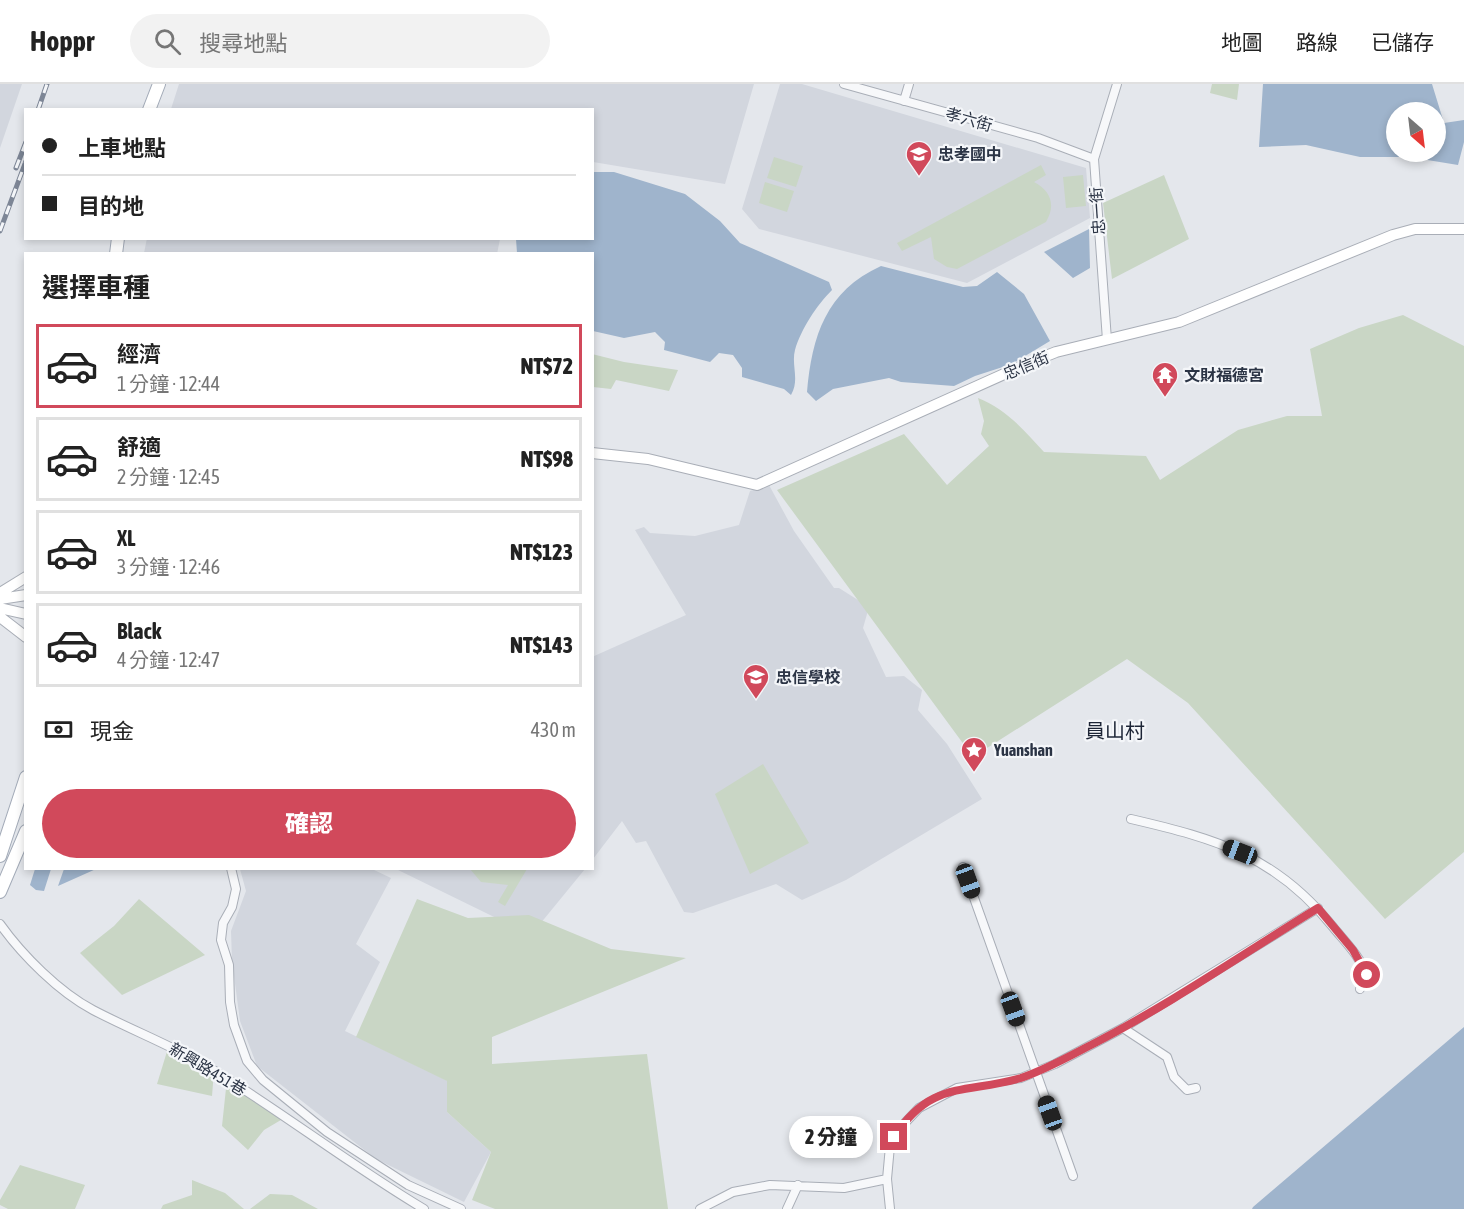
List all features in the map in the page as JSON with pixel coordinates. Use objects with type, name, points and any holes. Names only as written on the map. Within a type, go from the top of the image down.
[{"type":"main road","points":[[143,108],[151,84]]},
{"type":"main road","points":[[150,108],[159,84]]},
{"type":"main road","points":[[0,856],[24,783]]},
{"type":"main road","points":[[0,892],[24,836]]},
{"type":"street","name":"孝六街","points":[[844,84],[1038,138],[1094,159]]},
{"type":"street","points":[[904,101],[909,84]]},
{"type":"street","name":"忠一街","points":[[1107,340],[1094,159],[1117,84]]},
{"type":"street","name":"忠信街","points":[[594,453],[648,459],[757,485],[1056,352],[1179,322],[1393,235],[1415,229],[1464,229]]},
{"type":"street","points":[[0,593],[24,578]]},
{"type":"street","points":[[0,599],[24,595]]},
{"type":"street","points":[[0,608],[24,614]]},
{"type":"street","points":[[0,617],[24,635]]},
{"type":"street","points":[[1131,819],[1193,833],[1240,852],[1286,878],[1318,908],[1362,962],[1367,975],[1360,989]]},
{"type":"street","points":[[963,867],[1073,1176]]},
{"type":"street","points":[[231,870],[236,889],[232,907],[223,923],[221,940],[229,965],[230,1002],[234,1025],[247,1060],[262,1080],[327,1131],[408,1185],[461,1209]]},
{"type":"street","points":[[890,1209],[887,1166],[894,1137],[919,1108],[957,1088],[1022,1077],[1055,1064],[1123,1028],[1318,908]]},
{"type":"street","name":"新興路451巷","points":[[0,924],[21,951],[68,992],[92,1009],[169,1045],[214,1071],[370,1176],[424,1209]]},
{"type":"street","points":[[1123,1028],[1167,1058],[1179,1084],[1187,1090],[1196,1088]]},
{"type":"street","points":[[700,1209],[734,1192],[770,1185],[844,1188],[887,1179]]},
{"type":"street","points":[[787,1209],[798,1185]]},
{"type":"shaded area","points":[[0,84],[22,84],[0,148]]},
{"type":"shaded area","points":[[179,84],[754,84],[725,184],[594,162],[594,108],[171,108]]},
{"type":"shaded area","name":"忠孝國中","points":[[780,84],[802,84],[1086,168],[1090,218],[967,283],[759,229],[742,209]]},
{"type":"shaded area","points":[[147,240],[500,240],[497,252],[144,252]]},
{"type":"shaded area","name":"忠信學校","points":[[769,485],[794,531],[834,588],[839,588],[869,607],[863,628],[886,677],[904,676],[922,690],[918,710],[947,744],[982,799],[846,880],[802,900],[776,884],[693,913],[684,912],[646,841],[636,843],[622,821],[594,858],[594,656],[686,615],[635,530],[644,527],[650,533],[695,536],[739,525],[750,491]]},
{"type":"shaded area","points":[[240,870],[374,870],[391,878],[356,944],[380,962],[345,1031],[448,1081],[447,1112],[491,1152],[464,1202],[376,1159],[257,1066],[240,1021],[232,961],[231,931],[246,891]]},
{"type":"shaded area","points":[[398,870],[584,870],[531,935]]},
{"type":"green space","points":[[1212,84],[1239,84],[1237,100],[1210,93]]},
{"type":"green space","points":[[774,157],[803,166],[796,187],[767,178]]},
{"type":"green space","points":[[1041,165],[1046,175],[1034,182],[1048,194],[1050,199],[1051,210],[1046,222],[957,269],[947,267],[934,259],[931,237],[902,251],[897,243]]},
{"type":"green space","points":[[1083,175],[1086,206],[1066,208],[1063,177]]},
{"type":"green space","points":[[1164,175],[1189,239],[1112,279],[1103,203]]},
{"type":"green space","points":[[765,182],[794,191],[787,212],[759,203]]},
{"type":"green space","points":[[1403,315],[1464,346],[1464,852],[1385,919],[1188,703],[1127,659],[973,757],[777,490],[904,434],[947,485],[989,446],[981,434],[984,421],[978,398],[1006,414],[1044,452],[1146,456],[1160,480],[1238,430],[1287,416],[1322,416],[1310,349],[1359,328]]},
{"type":"green space","points":[[594,354],[624,362],[678,370],[669,391],[616,380],[611,389],[594,387]]},
{"type":"green space","points":[[763,764],[809,843],[750,874],[715,794]]},
{"type":"green space","points":[[471,870],[526,870],[505,906],[498,902],[508,885],[481,882]]},
{"type":"green space","points":[[139,899],[205,955],[122,995],[80,953],[114,926]]},
{"type":"green space","points":[[417,899],[468,918],[529,915],[611,949],[686,958],[492,1037],[492,1064],[647,1054],[668,1209],[495,1209],[472,1200],[491,1152],[447,1112],[447,1081],[356,1037]]},
{"type":"green space","points":[[169,1045],[214,1071],[212,1096],[157,1084]]},
{"type":"green space","points":[[227,1079],[286,1117],[264,1130],[248,1150],[222,1126]]},
{"type":"green space","points":[[20,1165],[85,1185],[75,1209],[8,1209],[0,1205],[0,1200]]},
{"type":"green space","points":[[192,1180],[225,1193],[244,1209],[161,1209],[163,1205],[192,1195]]},
{"type":"green space","points":[[270,1194],[292,1195],[318,1209],[250,1209]]},
{"type":"water","points":[[1263,84],[1432,84],[1438,102],[1386,102],[1386,157],[1360,157],[1306,145],[1259,147]]},
{"type":"water","points":[[1464,120],[1464,142],[1458,165],[1440,162],[1446,162],[1446,123]]},
{"type":"water","points":[[594,172],[614,172],[685,194],[720,221],[740,243],[829,282],[832,290],[810,318],[801,334],[795,350],[795,384],[791,395],[784,389],[742,377],[742,368],[733,355],[719,353],[710,362],[664,350],[665,342],[655,332],[624,338],[594,331],[594,252],[517,252],[516,240],[594,240]]},
{"type":"water","points":[[1089,229],[1090,268],[1073,278],[1044,252]]},
{"type":"water","points":[[881,266],[963,287],[977,286],[997,272],[1024,294],[1050,341],[1012,364],[975,376],[954,386],[901,382],[889,378],[833,389],[816,401],[807,392],[809,372],[818,334],[825,317],[847,288],[862,276]]},
{"type":"water","points":[[35,870],[51,870],[44,891],[36,890],[30,885]]},
{"type":"water","points":[[63,870],[94,870],[58,886]]},
{"type":"water","points":[[1464,1027],[1464,1209],[1252,1209],[1253,1207]]},
{"type":"railway","points":[[39,108],[47,84]]},
{"type":"railway","points":[[16,168],[24,147]]},
{"type":"railway","points":[[0,231],[24,166]]},
{"type":"place","name":"忠孝國中","points":[[919,177]]},
{"type":"place","name":"文財福德宮","points":[[1165,398]]},
{"type":"place","name":"忠信學校","points":[[756,700]]},
{"type":"place","name":"Yuanshan","points":[[974,773]]},
{"type":"district","name":"員山村","points":[[1115,731]]},
{"type":"route","points":[[894,1137],[909,1117],[937,1096],[957,1088],[1022,1077],[1055,1064],[1123,1028],[1318,908],[1362,962],[1367,975]]}]
